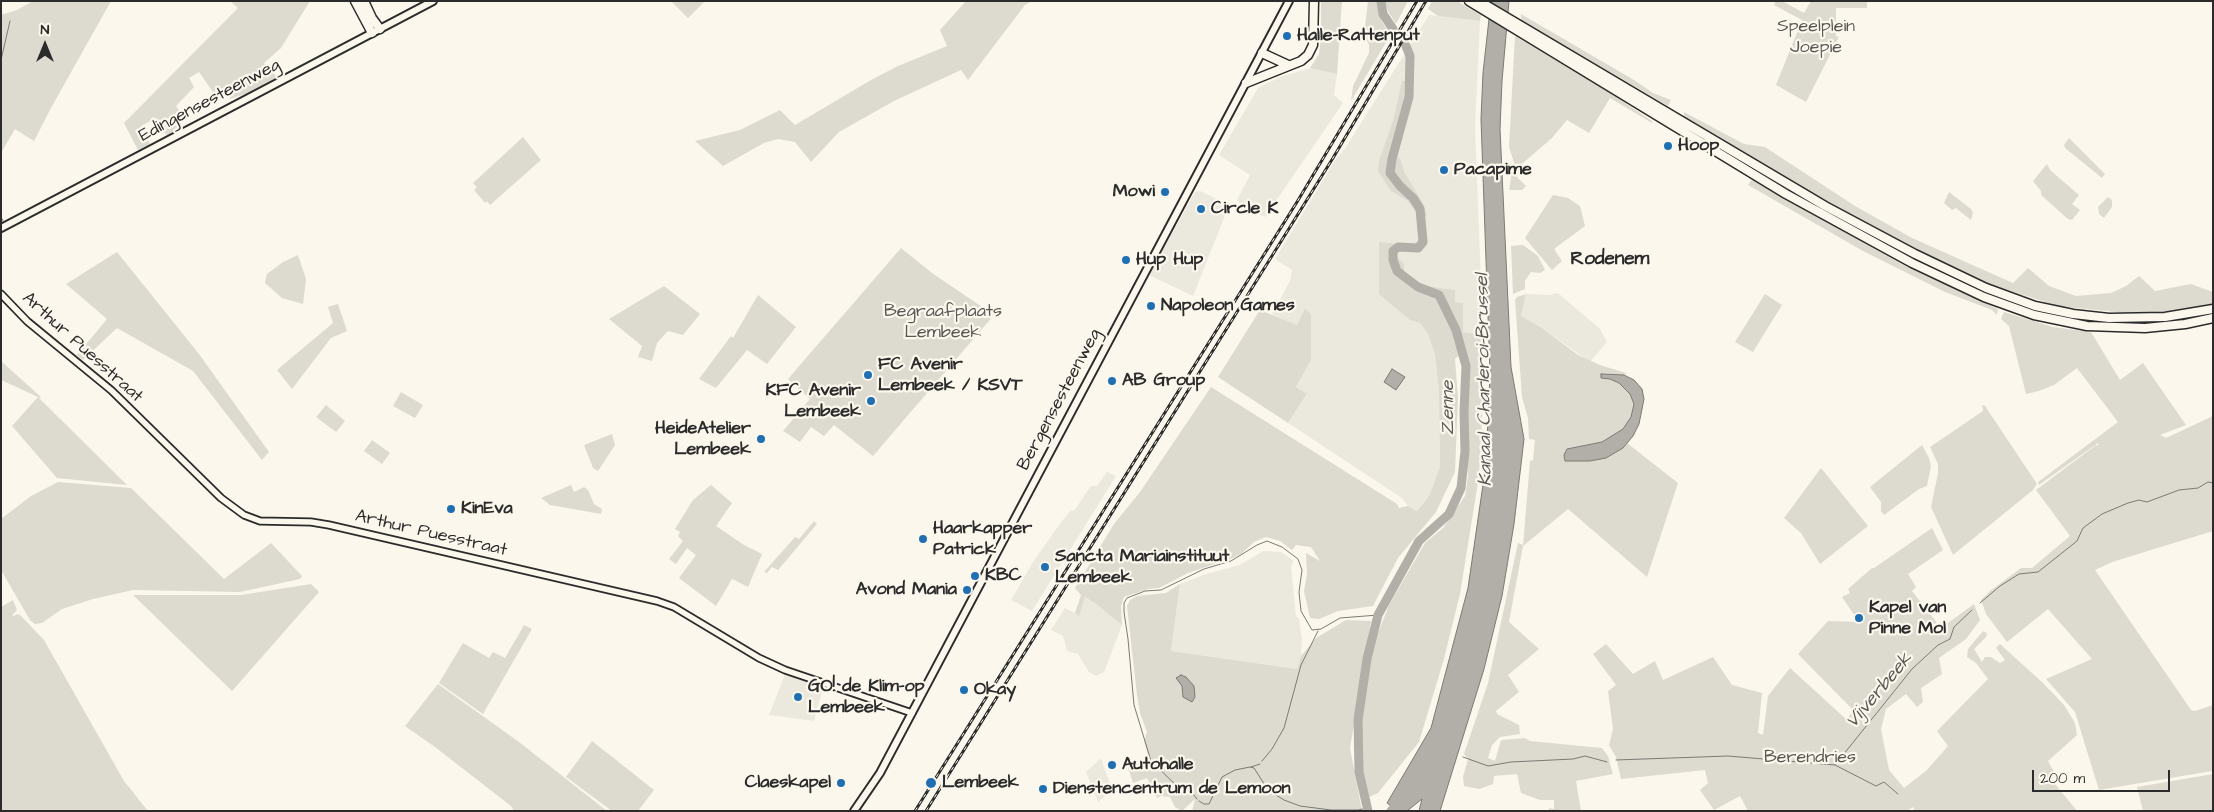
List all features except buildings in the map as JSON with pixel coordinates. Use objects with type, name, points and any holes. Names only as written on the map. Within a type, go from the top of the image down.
[{"type":"highway","points":[[355,1],[372,34]]},
{"type":"highway","points":[[364,1],[369,13],[380,29]]},
{"type":"highway","points":[[1246,83],[1301,61],[1311,51],[1314,37],[1314,1]]},
{"type":"highway","points":[[1469,1],[1843,216],[1915,254],[1986,288],[2035,306],[2095,317],[2145,319],[2213,308]]},
{"type":"highway","points":[[1479,1],[1648,112],[1856,234],[1921,268],[1984,297],[2034,315],[2087,326],[2152,328],[2213,318]]},
{"type":"highway","points":[[1262,54],[1288,65]]},
{"type":"main road","name":"Edingensesteenweg","points":[[1,228],[433,1]]},
{"type":"main road","name":"Bergensesteenweg","points":[[854,811],[880,773],[1289,1]]},
{"type":"street","name":"Arthur Puesstraat","points":[[1,294],[27,321],[111,390],[226,503],[244,515],[260,521],[311,522],[329,525],[646,598],[674,607],[759,658],[785,670],[912,713]]},
{"type":"shaded area","points":[[1491,1],[1509,1],[1500,129],[1511,367],[1524,439],[1514,524],[1502,596],[1484,669],[1440,811],[1419,811],[1422,799],[1407,811],[1398,811],[1387,803],[1431,728],[1468,588],[1486,464],[1490,373],[1481,119],[1483,73]]},
{"type":"shaded area","points":[[1429,15],[1480,21],[1475,126],[1483,335],[1463,332],[1463,303],[1455,302],[1455,290],[1427,286],[1408,277],[1404,272],[1404,264],[1396,255],[1393,243],[1379,242],[1410,320],[1420,323],[1428,334],[1435,355],[1439,391],[1440,467],[1429,496],[1417,511],[1408,506],[1402,498],[1288,423],[1307,395],[1296,387],[1311,360],[1311,314],[1305,308],[1297,326],[1272,314],[1290,281],[1292,270],[1275,259],[1337,157],[1344,150]]},
{"type":"shaded area","points":[[1310,68],[1337,74],[1334,95],[1343,103],[1265,217],[1244,207],[1237,200],[1250,175],[1219,155],[1258,88],[1280,77]]},
{"type":"shaded area","points":[[1200,191],[1227,204],[1228,208],[1193,296],[1149,275],[1195,192]]},
{"type":"shaded area","points":[[1558,293],[1600,329],[1607,342],[1590,362],[1542,328],[1521,316],[1526,294],[1549,295]]},
{"type":"shaded area","points":[[1392,369],[1405,377],[1396,390],[1384,382]]},
{"type":"shaded area","points":[[1601,374],[1624,375],[1634,380],[1642,389],[1644,399],[1639,424],[1633,436],[1623,448],[1606,458],[1590,461],[1565,461],[1564,455],[1567,449],[1602,442],[1623,429],[1631,417],[1634,404],[1630,394],[1619,383],[1601,378]]},
{"type":"shaded area","name":"Sancta Mariainstituut Lembeek","points":[[1107,472],[1116,476],[1032,611],[1011,600],[1033,562],[1062,521],[1071,510],[1074,511],[1091,486],[1097,486]]},
{"type":"shaded area","points":[[1263,551],[1281,552],[1294,561],[1291,566],[1296,616],[1299,619],[1302,640],[1301,656],[1297,669],[1171,651],[1180,584],[1206,574],[1240,565]]},
{"type":"shaded area","points":[[1085,597],[1122,625],[1104,672],[1096,676],[1089,672],[1078,654],[1067,651],[1063,636],[1051,630],[1065,608],[1079,615]]},
{"type":"shaded area","name":"GO! de Klim-op Lembeek","points":[[785,674],[823,688],[814,721],[769,715]]},
{"type":"shaded area","points":[[1181,675],[1186,677],[1194,686],[1195,697],[1192,702],[1183,697],[1182,686],[1176,678]]},
{"type":"shaded area","points":[[1101,758],[1112,790],[1098,802],[1086,772]]},
{"type":"green space","points":[[33,1],[111,1],[34,141],[15,129],[1,153],[1,15],[17,10]]},
{"type":"green space","points":[[230,1],[310,1],[281,48],[264,63],[277,77],[248,93],[230,99],[224,89],[215,95],[199,72],[189,78],[194,87],[176,106],[182,114],[175,119],[181,129],[167,136],[156,118],[141,126],[150,144],[138,150],[124,123],[238,8]]},
{"type":"green space","points":[[671,1],[705,1],[688,18]]},
{"type":"green space","points":[[966,1],[1032,1],[1025,5],[968,80],[961,70],[894,101],[839,132],[811,162],[795,142],[778,139],[764,143],[723,166],[695,141],[740,130],[780,110],[795,125],[871,80],[898,66],[947,46],[940,30]]},
{"type":"green space","points":[[1321,1],[1342,1],[1337,74],[1310,68],[1319,54]]},
{"type":"green space","points":[[1368,1],[1377,1],[1382,22],[1391,34],[1351,101],[1353,86],[1369,53],[1369,45],[1364,35]]},
{"type":"green space","points":[[1385,1],[1408,1],[1396,24],[1388,11]]},
{"type":"green space","points":[[1432,1],[1457,1],[1481,15],[1480,21],[1438,16],[1428,9]]},
{"type":"green space","name":"Speelplein Joepie","points":[[1776,1],[1782,1],[1804,13],[1811,1],[1867,1],[1867,8],[1836,8],[1836,36],[1839,37],[1806,102],[1776,85],[1802,20],[1774,5]]},
{"type":"green space","points":[[1521,14],[1653,93],[1671,100],[1668,106],[1521,20]]},
{"type":"green space","points":[[1515,36],[1604,89],[1652,121],[1652,123],[1610,98],[1589,133],[1567,120],[1552,138],[1516,169],[1509,147]]},
{"type":"green space","points":[[1402,81],[1405,81],[1401,122],[1394,155],[1400,158],[1404,172],[1423,203],[1427,216],[1419,217],[1408,201],[1391,191],[1378,171],[1379,161],[1394,118]]},
{"type":"green space","points":[[1684,112],[1744,144],[1765,147],[1855,206],[1912,238],[2013,283],[2028,268],[2049,286],[2076,296],[2111,293],[2126,286],[2139,276],[2155,291],[2191,284],[2213,292],[2213,304],[2161,313],[2135,314],[2058,306],[1992,285],[1870,227],[1684,118]]},
{"type":"green space","points":[[523,137],[541,160],[490,205],[487,201],[485,203],[474,190],[477,187],[473,183]]},
{"type":"green space","points":[[2069,138],[2105,174],[2102,178],[2065,148],[2064,145]]},
{"type":"green space","points":[[2047,164],[2050,170],[2079,195],[2072,204],[2080,210],[2072,220],[2068,219],[2041,195],[2041,191],[2033,181]]},
{"type":"green space","points":[[1512,172],[1526,186],[1522,190],[1509,190]]},
{"type":"green space","points":[[1752,179],[1905,266],[1998,309],[1997,315],[1992,310],[1945,292],[1863,251],[1748,185]]},
{"type":"green space","points":[[1949,192],[1971,209],[1973,213],[1971,220],[1956,208],[1952,210],[1944,203]]},
{"type":"green space","points":[[1553,195],[1568,198],[1580,206],[1585,226],[1554,249],[1562,261],[1552,270],[1525,238]]},
{"type":"green space","points":[[2108,197],[2112,200],[2112,207],[2104,218],[2099,214],[2098,207]]},
{"type":"green space","points":[[1379,242],[1393,243],[1396,255],[1404,264],[1404,272],[1408,277],[1427,286],[1455,290],[1455,302],[1463,303],[1463,332],[1483,335],[1482,418],[1479,476],[1460,594],[1444,659],[1419,742],[1378,793],[1369,797],[1363,772],[1360,725],[1361,700],[1373,646],[1389,605],[1425,543],[1443,528],[1465,496],[1468,477],[1466,408],[1468,374],[1465,349],[1455,359],[1458,398],[1455,472],[1436,512],[1398,558],[1373,606],[1338,611],[1319,619],[1310,618],[1304,591],[1307,573],[1306,553],[1320,561],[1311,547],[1296,545],[1292,550],[1280,541],[1266,537],[1254,542],[1241,554],[1233,558],[1188,573],[1159,588],[1148,589],[1124,597],[1121,606],[1122,625],[1085,597],[1079,616],[1075,613],[1081,595],[1075,588],[1114,524],[1140,492],[1211,387],[1397,504],[1399,508],[1408,506],[1417,511],[1429,496],[1440,467],[1439,391],[1435,355],[1428,334],[1420,323],[1410,320],[1379,294]]},
{"type":"green space","points":[[1523,245],[1538,256],[1545,270],[1540,273],[1531,272],[1525,281],[1525,289],[1513,294],[1511,246]]},
{"type":"green space","name":"FC Avenir Lembeek / KSVT","points":[[901,248],[932,273],[994,315],[873,456],[834,425],[824,436],[811,427],[800,442],[783,431],[810,399],[788,379]]},
{"type":"green space","points":[[117,252],[199,354],[269,452],[262,460],[193,371],[117,328],[83,360],[77,355],[107,319],[66,284]]},
{"type":"green space","points":[[298,255],[306,279],[303,304],[282,298],[265,283],[267,274],[283,262]]},
{"type":"green space","points":[[664,286],[700,314],[683,335],[668,331],[657,343],[652,361],[638,357],[642,346],[609,319]]},
{"type":"green space","points":[[1526,294],[1521,316],[1542,328],[1578,355],[1600,365],[1626,373],[1624,375],[1601,374],[1601,378],[1619,383],[1630,394],[1634,404],[1631,417],[1623,429],[1602,442],[1567,449],[1623,448],[1627,443],[1678,483],[1647,577],[1568,509],[1523,546],[1509,622],[1539,649],[1508,675],[1519,692],[1496,711],[1497,714],[1519,725],[1520,734],[1500,737],[1492,745],[1488,758],[1495,761],[1501,740],[1525,738],[1530,741],[1602,748],[1608,756],[1613,774],[1576,781],[1581,811],[1549,811],[1549,808],[1554,809],[1554,800],[1540,800],[1521,793],[1517,774],[1494,776],[1493,784],[1479,789],[1464,786],[1463,777],[1468,759],[1464,754],[1488,683],[1518,543],[1523,545],[1530,461],[1533,460],[1535,440],[1529,439],[1528,418],[1522,397],[1515,300],[1517,297]]},
{"type":"green space","points":[[1765,294],[1782,305],[1753,352],[1735,342]]},
{"type":"green space","points":[[758,295],[796,327],[767,364],[747,350],[716,388],[699,379],[731,336],[733,338]]},
{"type":"green space","points":[[338,304],[347,331],[331,338],[292,389],[277,370],[333,323],[328,307]]},
{"type":"green space","points":[[1305,308],[1311,314],[1311,360],[1296,387],[1307,394],[1288,423],[1218,377],[1260,310],[1297,325]]},
{"type":"green space","points":[[2004,312],[2053,327],[2091,332],[2120,380],[2143,363],[2186,425],[2160,435],[2166,438],[2213,416],[2213,531],[2112,562],[2095,570],[2191,710],[2195,711],[2213,705],[2212,771],[2099,790],[2075,712],[2046,679],[2092,659],[2048,609],[2007,642],[1986,614],[1981,600],[1990,591],[2021,568],[2032,568],[2070,536],[2036,490],[2096,445],[2098,446],[2098,443],[2039,485],[2038,482],[2118,422],[2077,368],[2054,385],[2026,394],[2009,326],[2001,319]]},
{"type":"green space","points":[[1,361],[41,397],[39,398],[127,485],[57,478],[12,426],[38,397],[1,380]]},
{"type":"green space","points":[[401,392],[423,405],[415,418],[393,406]]},
{"type":"green space","points":[[326,405],[345,421],[336,432],[316,417]]},
{"type":"green space","points":[[1982,405],[1985,406],[2037,484],[2033,490],[1953,555],[1931,507],[1938,464],[1930,447],[1983,411]]},
{"type":"green space","points":[[612,434],[615,445],[598,471],[593,468],[584,445]]},
{"type":"green space","points":[[372,440],[390,453],[382,464],[364,451]]},
{"type":"green space","points":[[1922,445],[1931,466],[1927,486],[1919,489],[1884,515],[1881,511],[1881,502],[1870,487]]},
{"type":"green space","points":[[1821,468],[1868,526],[1820,564],[1801,533],[1784,518]]},
{"type":"green space","points":[[58,482],[131,488],[224,579],[271,543],[302,576],[300,579],[240,592],[133,590],[93,599],[62,609],[42,623],[35,624],[30,620],[1,570],[1,519],[31,496]]},
{"type":"green space","points":[[571,485],[574,492],[584,487],[588,490],[594,504],[602,509],[601,514],[550,505],[541,498]]},
{"type":"green space","points":[[711,485],[732,503],[716,526],[744,545],[762,554],[748,587],[732,579],[716,606],[679,578],[696,555],[687,548],[676,564],[669,559],[683,541],[678,536],[680,532],[675,529],[693,500]]},
{"type":"green space","points":[[814,521],[817,524],[778,570],[772,567],[767,573],[764,572],[795,537],[799,539]]},
{"type":"green space","name":"Berendries","points":[[1932,528],[1943,550],[1908,574],[1916,587],[1912,591],[1941,628],[1974,604],[1980,620],[1966,639],[1939,658],[1942,674],[1921,688],[1923,702],[1917,707],[1906,694],[1886,709],[1881,729],[1889,770],[1904,788],[1927,770],[1948,746],[1937,731],[1988,679],[1976,663],[1967,657],[1968,649],[1983,631],[1987,633],[1986,637],[1974,649],[1982,662],[1985,657],[1991,657],[2000,663],[2005,660],[1996,648],[2000,644],[2064,705],[2075,723],[2077,735],[2048,761],[2055,774],[2051,779],[2077,811],[1915,811],[1913,807],[1907,811],[1748,811],[1740,796],[1714,810],[1700,790],[1708,783],[1705,770],[1621,779],[1616,757],[1609,745],[1613,729],[1608,691],[1616,685],[1593,654],[1606,644],[1633,674],[1655,661],[1663,680],[1713,657],[1732,685],[1762,693],[1758,733],[1763,735],[1768,696],[1790,668],[1847,720],[1853,710],[1798,654],[1828,621],[1859,622],[1842,597],[1850,593],[1848,589],[1872,568]]},
{"type":"green space","points":[[311,584],[319,592],[232,691],[133,595],[241,595]]},
{"type":"green space","points":[[1180,584],[1171,651],[1297,669],[1301,656],[1316,638],[1346,620],[1371,621],[1350,748],[1362,811],[1192,811],[1195,799],[1182,811],[1175,807],[1170,797],[1161,796],[1157,798],[1147,778],[1133,783],[1127,764],[1149,758],[1144,741],[1147,732],[1140,713],[1137,695],[1127,606],[1130,600],[1137,596],[1166,593]]},
{"type":"green space","points":[[13,600],[17,610],[12,615],[20,615],[44,640],[124,781],[148,811],[1,811],[1,607]]},
{"type":"green space","points":[[524,625],[532,629],[483,714],[439,683],[463,643],[489,658],[493,652],[505,658]]},
{"type":"green space","points":[[438,684],[519,742],[607,811],[514,811],[511,806],[405,726]]},
{"type":"green space","points":[[592,741],[654,790],[638,811],[612,811],[566,777]]},
{"type":"green space","points":[[2213,774],[2213,811],[2143,811],[2137,787]]},
{"type":"waterway","name":"Zenne","points":[[1381,1],[1383,14],[1393,29]]},
{"type":"waterway","points":[[1,60],[10,21]]},
{"type":"waterway","name":"Zenne","points":[[1368,811],[1359,772],[1358,720],[1367,659],[1378,615],[1419,541],[1449,514],[1461,488],[1465,451],[1466,366],[1456,330],[1439,295],[1418,287],[1406,278],[1397,271],[1393,260],[1393,251],[1398,247],[1418,248],[1423,242],[1420,209],[1413,198],[1390,173],[1409,97],[1410,56],[1406,46]]},
{"type":"waterway","points":[[1,217],[3,221]]},
{"type":"waterway","name":"Vijverbeek","points":[[1980,603],[2000,586],[2019,574],[2038,572],[2077,541],[2083,528],[2102,514],[2128,503],[2139,500],[2147,502],[2179,490],[2198,488],[2208,482],[2213,483]]},
{"type":"waterway","points":[[1197,799],[1193,794],[1181,790],[1151,761],[1134,705],[1124,612],[1124,603],[1127,598],[1145,591],[1161,590],[1204,569],[1231,561],[1267,541],[1282,547],[1298,559],[1302,570],[1299,592],[1301,611],[1312,630],[1321,629],[1340,618],[1378,615]]},
{"type":"waterway","name":"Vijverbeek","points":[[1616,760],[1728,756],[1835,765],[1912,669],[1938,645],[1950,639],[1954,627],[1972,610]]},
{"type":"waterway","points":[[1262,761],[1272,749],[1284,728],[1301,665],[1318,631]]},
{"type":"waterway","name":"Vijverbeek","points":[[1463,757],[1488,766],[1511,762],[1573,759],[1585,756],[1607,762]]},
{"type":"waterway","points":[[1251,767],[1260,764]]},
{"type":"waterway","points":[[1835,765],[1876,786],[1884,782],[1898,794]]},
{"type":"waterway","points":[[1199,801],[1209,804],[1222,777],[1235,770],[1250,767],[1254,768],[1268,790],[1284,800],[1300,806],[1331,810],[1367,808]]},
{"type":"railway","points":[[915,811],[1297,202],[1417,1]]},
{"type":"railway","points":[[926,811],[1333,158],[1426,1]]},
{"type":"place","name":"Halle-Rattenput","points":[[1287,36]]},
{"type":"place","name":"Hoop","points":[[1668,146]]},
{"type":"place","name":"Pacapime","points":[[1444,170]]},
{"type":"place","name":"Mowi","points":[[1165,192]]},
{"type":"place","name":"Circle K","points":[[1201,209]]},
{"type":"place","name":"Hup Hup","points":[[1126,260]]},
{"type":"place","name":"Napoleon Games","points":[[1151,306]]},
{"type":"place","name":"FC Avenir Lembeek / KSVT","points":[[868,375]]},
{"type":"place","name":"AB Group","points":[[1112,381]]},
{"type":"place","name":"KFC Avenir Lembeek","points":[[871,401]]},
{"type":"place","name":"HeideAtelier Lembeek","points":[[761,439]]},
{"type":"place","name":"KinEva","points":[[451,509]]},
{"type":"place","name":"Haarkapper Patrick","points":[[923,539]]},
{"type":"place","name":"Sancta Mariainstituut Lembeek","points":[[1045,567]]},
{"type":"place","name":"KBC","points":[[975,576]]},
{"type":"place","name":"Avond Mania","points":[[967,590]]},
{"type":"place","name":"Kapel van Pinne Mol","points":[[1859,618]]},
{"type":"place","name":"Okay","points":[[964,690]]},
{"type":"place","name":"GO! de Klim-op Lembeek","points":[[798,697]]},
{"type":"place","name":"Autohalle","points":[[1112,765]]},
{"type":"place","name":"Claeskapel","points":[[841,783]]},
{"type":"place","name":"Lembeek","points":[[931,783]]},
{"type":"place","name":"Dienstencentrum de Lemoon","points":[[1043,789]]},
{"type":"district","name":"Rodenem","points":[[1610,260]]},
{"type":"park label","name":"Begraafplaats Lembeek","points":[[943,322]]},
{"type":"water label","name":"Kanaal Charleroi-Brussel","points":[[1485,380]]}]
